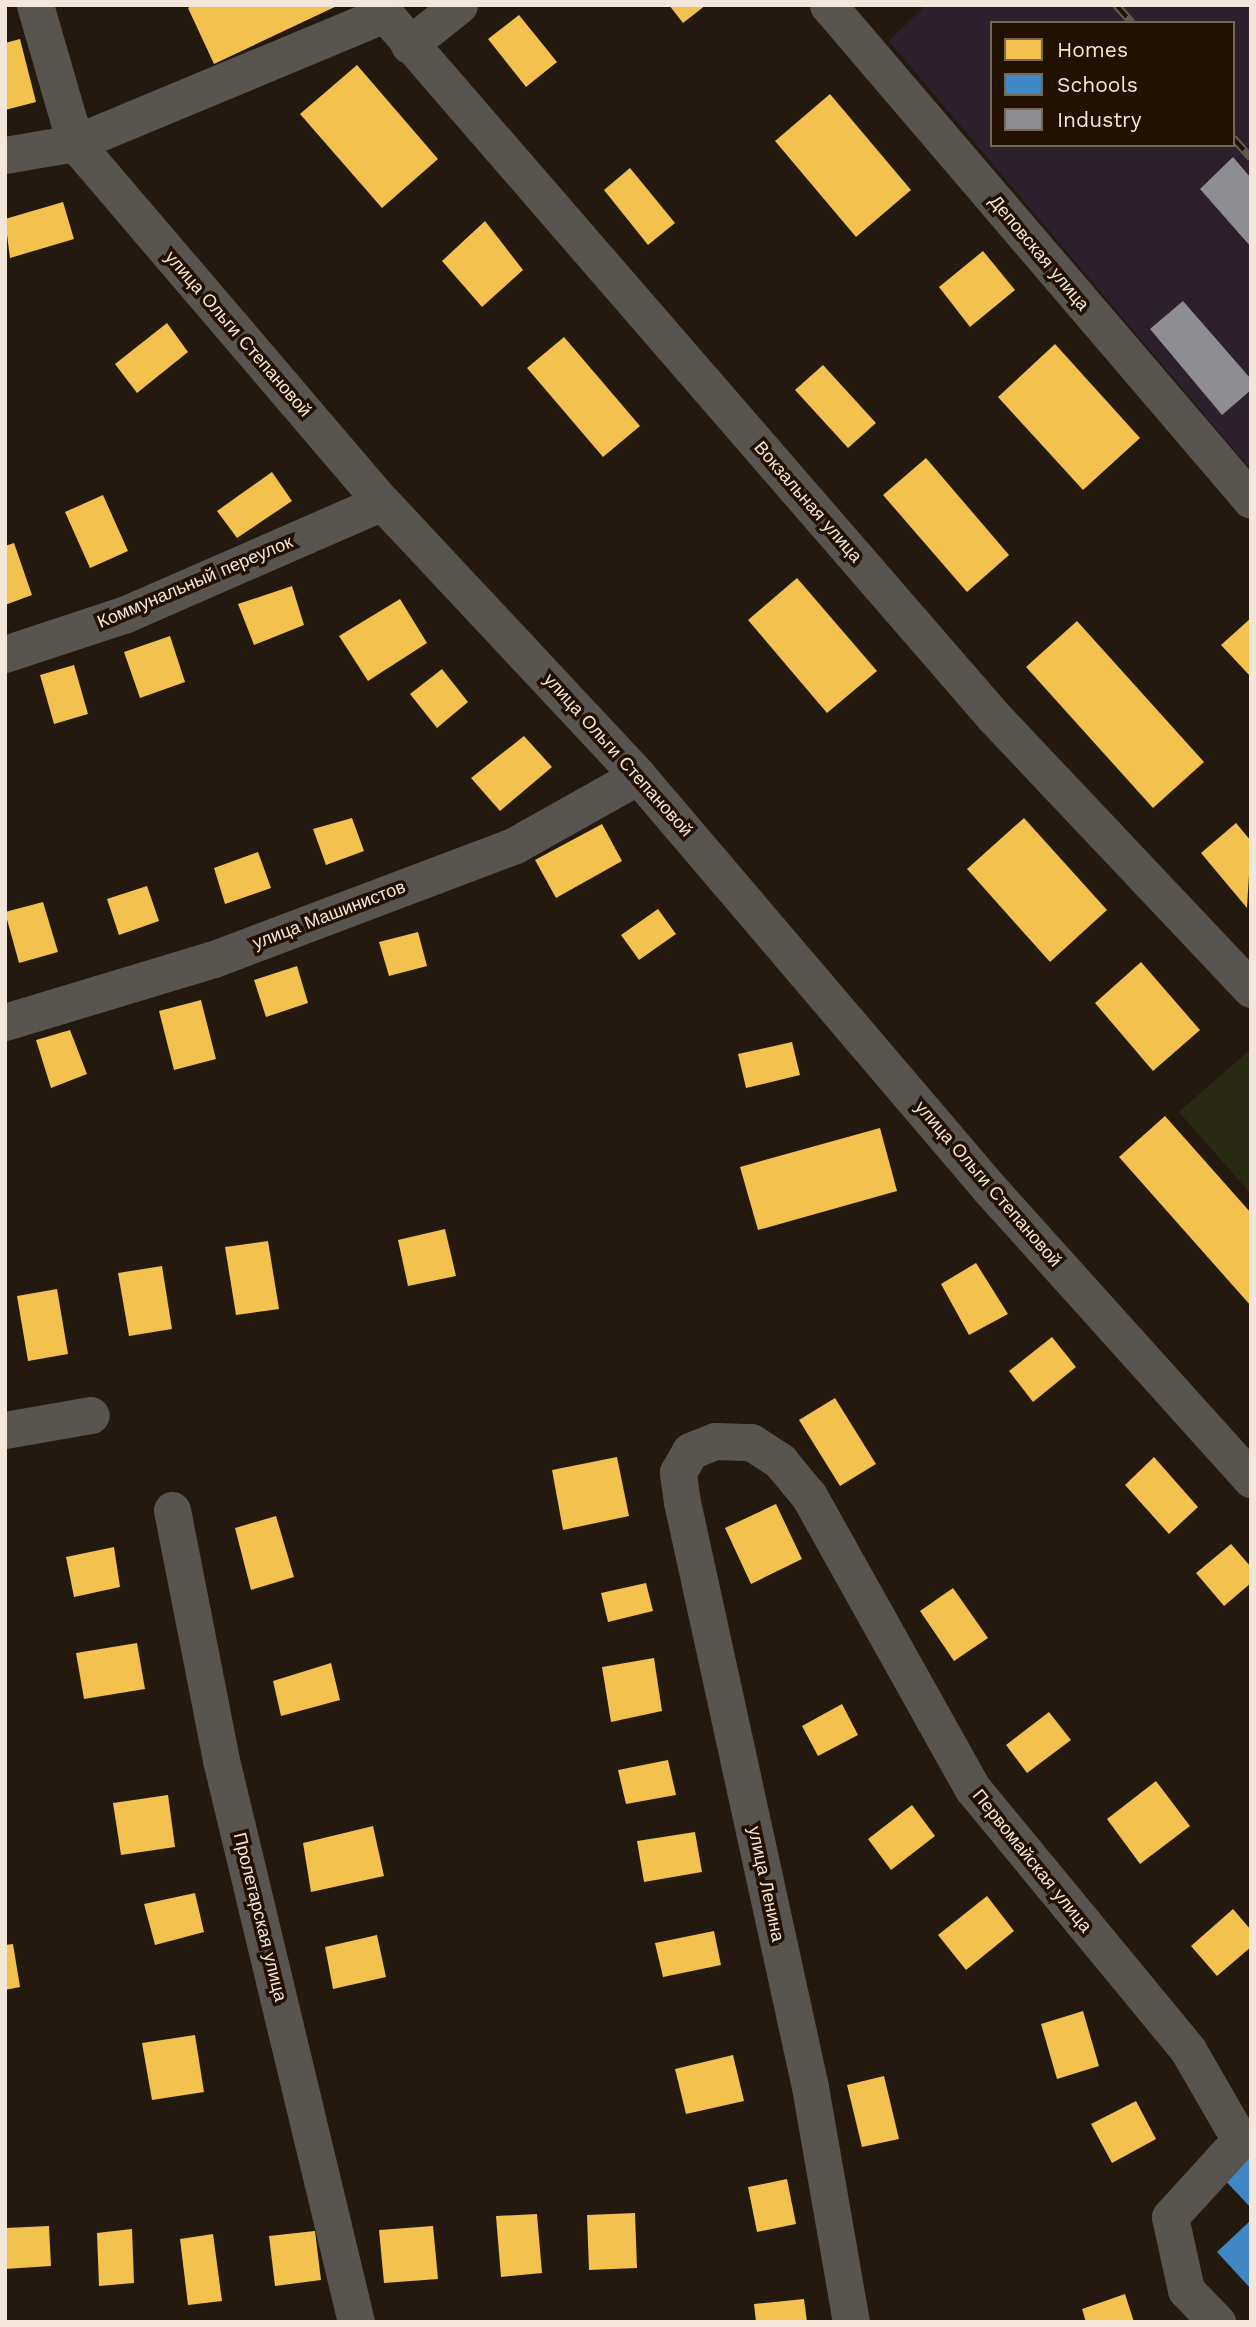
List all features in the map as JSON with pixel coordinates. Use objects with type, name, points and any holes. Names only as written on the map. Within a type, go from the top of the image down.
[{"type":"street","name":"улица Ольги Степановой","points":[[35,5],[75,143],[382,502],[638,776],[989,1188],[1251,1479]]},
{"type":"street","points":[[409,46],[459,5]]},
{"type":"street","name":"Деповская улица","points":[[828,5],[1251,500]]},
{"type":"street","points":[[5,155],[75,143],[380,10]]},
{"type":"street","name":"Вокзальная улица","points":[[380,10],[993,716],[1251,989]]},
{"type":"street","name":"Коммунальный переулок","points":[[5,654],[126,614],[382,502]]},
{"type":"street","name":"улица Машинистов","points":[[5,1022],[214,959],[515,845],[638,776]]},
{"type":"street","points":[[5,1430],[91,1415]]},
{"type":"street","name":"Первомайская улица","points":[[690,1451],[715,1441],[751,1442],[780,1461],[809,1496],[973,1789],[1188,2050],[1240,2140],[1171,2217],[1186,2290],[1217,2322]]},
{"type":"street","name":"улица Ленина","points":[[690,1451],[678,1472],[682,1502],[810,2087],[851,2322]]},
{"type":"street","name":"Пролетарская улица","points":[[172,1510],[221,1760],[356,2322]]},
{"type":"shaded area","points":[[926,5],[1251,5],[1251,470],[889,41]]},
{"type":"green space","points":[[1251,1049],[1251,1194],[1179,1112]]},
{"type":"building: Homes","points":[[192,5],[339,5],[214,64],[188,8]]},
{"type":"building: Homes","points":[[669,5],[706,5],[683,23]]},
{"type":"building: Homes","points":[[519,15],[557,62],[526,87],[488,39]]},
{"type":"building: Homes","points":[[20,39],[36,102],[5,110],[5,43]]},
{"type":"building: Homes","points":[[357,65],[438,159],[382,208],[300,114]]},
{"type":"building: Homes","points":[[830,94],[911,190],[856,237],[775,141]]},
{"type":"building: Homes","points":[[630,168],[675,223],[648,245],[604,190]]},
{"type":"building: Homes","points":[[63,202],[74,239],[10,258],[5,219]]},
{"type":"building: Homes","points":[[485,221],[523,270],[482,307],[442,261]]},
{"type":"building: Homes","points":[[983,251],[1015,290],[970,327],[939,287]]},
{"type":"building: Homes","points":[[167,323],[188,352],[137,393],[115,364]]},
{"type":"building: Homes","points":[[564,337],[640,426],[603,457],[527,368]]},
{"type":"building: Homes","points":[[1055,344],[1140,438],[1083,490],[998,397]]},
{"type":"building: Homes","points":[[823,365],[876,423],[848,448],[795,390]]},
{"type":"building: Homes","points":[[926,458],[1009,555],[967,592],[883,495]]},
{"type":"building: Homes","points":[[272,472],[292,501],[237,538],[217,511]]},
{"type":"building: Homes","points":[[103,495],[128,551],[90,568],[65,512]]},
{"type":"building: Homes","points":[[14,543],[32,595],[5,605],[5,546]]},
{"type":"building: Homes","points":[[797,578],[877,671],[827,713],[748,620]]},
{"type":"building: Homes","points":[[292,586],[304,625],[254,645],[238,604]]},
{"type":"building: Homes","points":[[400,599],[427,643],[368,681],[339,636]]},
{"type":"building: Homes","points":[[1251,618],[1251,677],[1221,645]]},
{"type":"building: Homes","points":[[1077,621],[1204,762],[1153,808],[1026,667]]},
{"type":"building: Homes","points":[[170,636],[185,682],[140,698],[124,652]]},
{"type":"building: Homes","points":[[74,665],[88,714],[54,724],[40,675]]},
{"type":"building: Homes","points":[[442,669],[468,702],[437,728],[410,694]]},
{"type":"building: Homes","points":[[524,736],[552,767],[500,811],[471,778]]},
{"type":"building: Homes","points":[[352,818],[364,851],[326,865],[313,829]]},
{"type":"building: Homes","points":[[1024,818],[1107,910],[1050,962],[967,869]]},
{"type":"building: Homes","points":[[1236,823],[1251,841],[1247,908],[1201,853]]},
{"type":"building: Homes","points":[[602,824],[622,861],[556,898],[535,860]]},
{"type":"building: Homes","points":[[258,852],[271,888],[225,904],[214,868]]},
{"type":"building: Homes","points":[[147,886],[159,921],[119,935],[107,899]]},
{"type":"building: Homes","points":[[43,902],[58,952],[19,963],[5,912]]},
{"type":"building: Homes","points":[[658,909],[676,934],[639,960],[621,935]]},
{"type":"building: Homes","points":[[418,932],[427,966],[389,976],[379,942]]},
{"type":"building: Homes","points":[[1141,962],[1200,1030],[1153,1071],[1095,1003]]},
{"type":"building: Homes","points":[[297,966],[308,1003],[266,1017],[254,980]]},
{"type":"building: Homes","points":[[201,1000],[216,1059],[174,1070],[159,1011]]},
{"type":"building: Homes","points":[[70,1030],[87,1074],[51,1088],[36,1040]]},
{"type":"building: Homes","points":[[792,1042],[800,1075],[746,1088],[738,1054]]},
{"type":"building: Homes","points":[[1165,1116],[1251,1213],[1251,1306],[1119,1157]]},
{"type":"building: Homes","points":[[880,1128],[897,1191],[758,1230],[740,1167]]},
{"type":"building: Homes","points":[[445,1229],[456,1276],[408,1286],[398,1240]]},
{"type":"building: Homes","points":[[268,1241],[279,1309],[236,1315],[225,1247]]},
{"type":"building: Homes","points":[[976,1263],[1008,1314],[969,1335],[941,1284]]},
{"type":"building: Homes","points":[[162,1266],[172,1329],[129,1336],[118,1273]]},
{"type":"building: Homes","points":[[57,1289],[68,1354],[28,1361],[17,1296]]},
{"type":"building: Homes","points":[[1052,1337],[1076,1367],[1033,1402],[1009,1371]]},
{"type":"building: Homes","points":[[835,1398],[876,1464],[840,1486],[799,1420]]},
{"type":"building: Homes","points":[[617,1457],[629,1516],[563,1530],[552,1470]]},
{"type":"building: Homes","points":[[1154,1457],[1198,1507],[1169,1534],[1125,1485]]},
{"type":"building: Homes","points":[[776,1504],[802,1559],[751,1584],[725,1528]]},
{"type":"building: Homes","points":[[276,1516],[294,1577],[251,1590],[235,1528]]},
{"type":"building: Homes","points":[[1231,1544],[1251,1567],[1251,1583],[1224,1606],[1196,1573]]},
{"type":"building: Homes","points":[[114,1547],[120,1587],[74,1597],[66,1557]]},
{"type":"building: Homes","points":[[646,1583],[653,1611],[608,1622],[601,1593]]},
{"type":"building: Homes","points":[[953,1588],[988,1638],[954,1661],[920,1611]]},
{"type":"building: Homes","points":[[137,1643],[145,1689],[84,1699],[76,1653]]},
{"type":"building: Homes","points":[[654,1658],[662,1711],[611,1722],[602,1667]]},
{"type":"building: Homes","points":[[331,1663],[340,1700],[281,1716],[273,1681]]},
{"type":"building: Homes","points":[[842,1704],[858,1735],[818,1756],[802,1726]]},
{"type":"building: Homes","points":[[1049,1712],[1071,1740],[1027,1773],[1006,1745]]},
{"type":"building: Homes","points":[[668,1760],[676,1795],[626,1804],[618,1770]]},
{"type":"building: Homes","points":[[1156,1781],[1190,1826],[1140,1864],[1107,1819]]},
{"type":"building: Homes","points":[[168,1795],[175,1847],[121,1855],[113,1803]]},
{"type":"building: Homes","points":[[912,1805],[935,1836],[891,1870],[868,1839]]},
{"type":"building: Homes","points":[[373,1826],[384,1876],[311,1892],[303,1843]]},
{"type":"building: Homes","points":[[695,1832],[702,1872],[644,1882],[637,1841]]},
{"type":"building: Homes","points":[[195,1893],[204,1932],[155,1945],[144,1904]]},
{"type":"building: Homes","points":[[987,1896],[1014,1931],[966,1970],[938,1935]]},
{"type":"building: Homes","points":[[1233,1909],[1251,1930],[1251,1947],[1217,1976],[1191,1946]]},
{"type":"building: Homes","points":[[714,1931],[721,1965],[663,1977],[655,1943]]},
{"type":"building: Homes","points":[[377,1935],[386,1977],[333,1989],[325,1947]]},
{"type":"building: Homes","points":[[13,1944],[20,1987],[5,1990],[5,1945]]},
{"type":"building: Homes","points":[[1083,2011],[1099,2066],[1057,2079],[1041,2024]]},
{"type":"building: Homes","points":[[195,2035],[204,2092],[152,2100],[142,2043]]},
{"type":"building: Homes","points":[[733,2055],[744,2101],[686,2114],[675,2069]]},
{"type":"building: Homes","points":[[884,2076],[899,2139],[862,2147],[847,2085]]},
{"type":"building: Homes","points":[[1136,2101],[1156,2139],[1112,2163],[1091,2124]]},
{"type":"building: Homes","points":[[787,2179],[796,2224],[757,2232],[748,2187]]},
{"type":"building: Homes","points":[[635,2213],[637,2268],[589,2270],[587,2215]]},
{"type":"building: Homes","points":[[537,2214],[542,2273],[501,2277],[496,2216]]},
{"type":"building: Homes","points":[[49,2226],[51,2266],[5,2269],[5,2228]]},
{"type":"building: Homes","points":[[433,2226],[438,2279],[384,2283],[379,2230]]},
{"type":"building: Homes","points":[[132,2229],[134,2283],[99,2286],[97,2233]]},
{"type":"building: Homes","points":[[315,2231],[321,2280],[275,2286],[269,2236]]},
{"type":"building: Homes","points":[[213,2234],[222,2301],[188,2305],[180,2239]]},
{"type":"building: Homes","points":[[1125,2294],[1134,2322],[1086,2322],[1082,2309]]},
{"type":"building: Homes","points":[[804,2299],[807,2322],[756,2322],[754,2304]]},
{"type":"building: Schools","points":[[1251,2146],[1251,2208],[1220,2175]]},
{"type":"building: Schools","points":[[1251,2220],[1251,2289],[1217,2252]]},
{"type":"building: Industry","points":[[1233,157],[1251,178],[1251,247],[1200,189]]},
{"type":"building: Industry","points":[[1183,301],[1251,379],[1251,390],[1222,415],[1150,329]]},
{"type":"railway","points":[[1116,5],[1130,21]]},
{"type":"railway","points":[[1235,140],[1251,158]]}]
